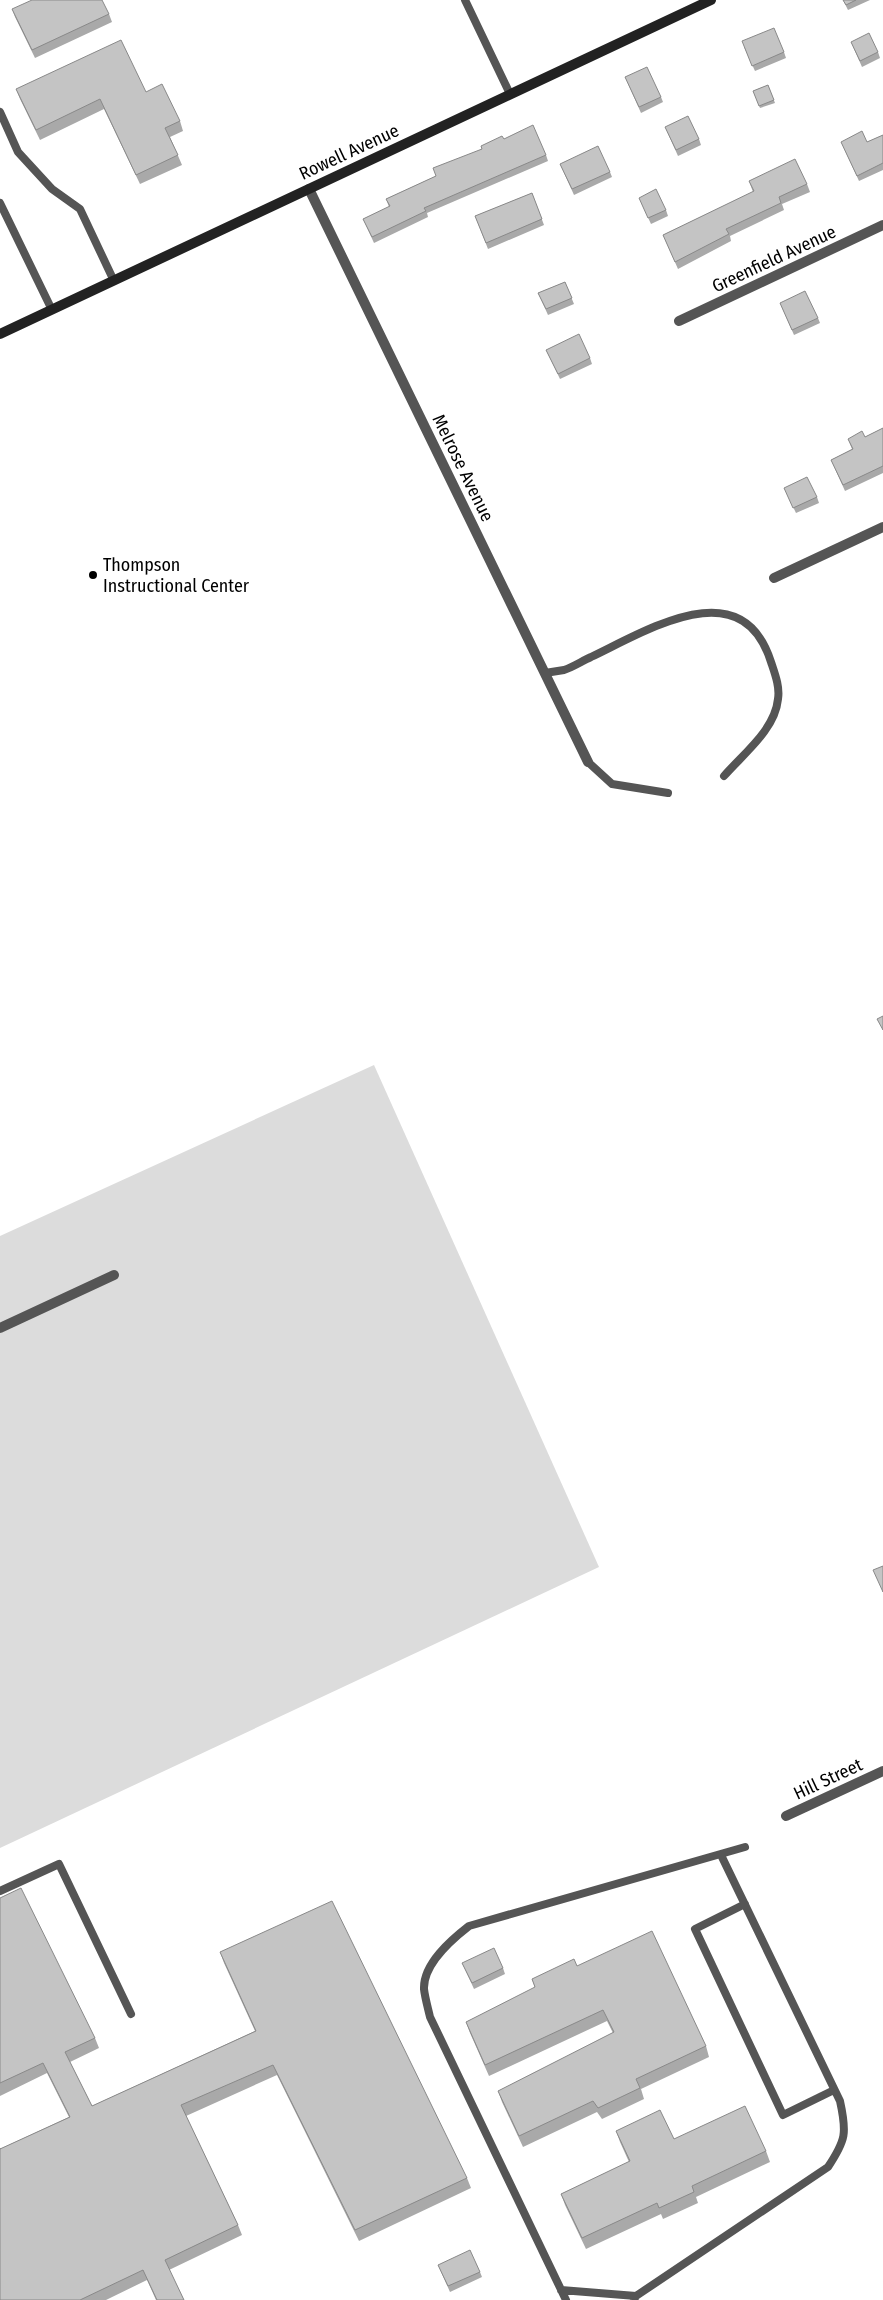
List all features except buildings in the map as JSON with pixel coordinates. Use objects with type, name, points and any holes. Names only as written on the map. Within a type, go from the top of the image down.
[{"type":"street","name":"Rowell Avenue","points":[[0,334],[711,0]]},
{"type":"street","name":"Melrose Avenue","points":[[309,189],[588,762]]},
{"type":"street","name":"Greenfield Avenue","points":[[679,321],[883,225]]},
{"type":"street","points":[[774,578],[883,527]]},
{"type":"street","points":[[0,1328],[114,1275]]},
{"type":"street","name":"Hill Street","points":[[786,1816],[883,1771]]},
{"type":"lane","points":[[465,0],[510,94]]},
{"type":"lane","points":[[0,112],[18,152],[52,190],[80,209],[114,281]]},
{"type":"lane","points":[[0,203],[52,310]]},
{"type":"lane","points":[[545,672],[564,670],[647,631],[693,614],[710,612],[728,613],[743,620],[758,636],[769,657],[777,682],[778,699],[774,717],[724,776]]},
{"type":"lane","points":[[588,762],[612,784],[620,787],[643,788],[668,793]]},
{"type":"lane","points":[[566,2300],[430,2017],[424,1988],[431,1965],[444,1946],[469,1926],[745,1848]]},
{"type":"lane","points":[[561,2290],[635,2298],[828,2167],[841,2147],[846,2126],[840,2101],[721,1855]]},
{"type":"lane","points":[[0,1891],[59,1864],[131,2014]]},
{"type":"lane","points":[[745,1904],[695,1929],[783,2115],[834,2090]]},
{"type":"shaded area","points":[[374,1065],[599,1567],[0,1848],[0,1236]]},
{"type":"place","name":"Thompson Instructional Center","points":[[93,575]]}]
